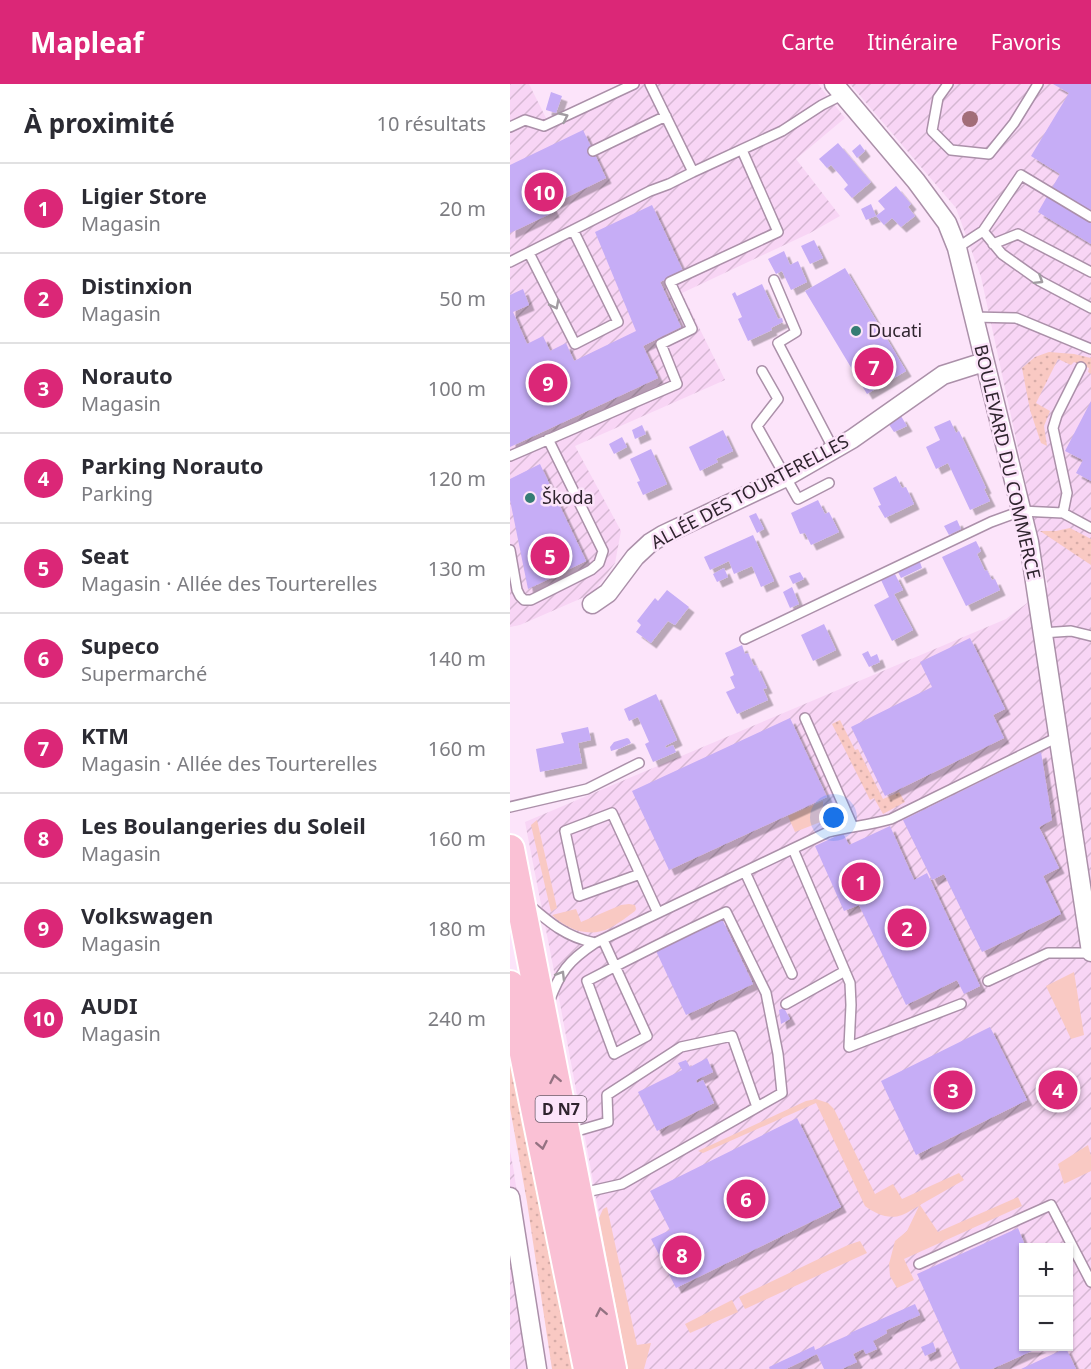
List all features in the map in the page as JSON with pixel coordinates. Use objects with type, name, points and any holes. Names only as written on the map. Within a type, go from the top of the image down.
[{"type":"main road","name":"D N7","points":[[510,849],[612,1369]]},
{"type":"main road","name":"D N7","points":[[510,985],[588,1369]]},
{"type":"street","name":"BOULEVARD DU COMMERCE","points":[[838,89],[916,181],[947,224],[957,248],[1029,542],[1091,952]]},
{"type":"street","name":"ALLÉE DES TOURTERELLES","points":[[592,604],[608,593],[634,556],[656,539],[786,477],[834,450],[944,375],[984,362]]},
{"type":"street","points":[[510,1197],[537,1369]]},
{"type":"lane","points":[[510,127],[525,120],[544,126],[633,84]]},
{"type":"lane","points":[[650,84],[693,172]]},
{"type":"lane","points":[[948,84],[938,98],[932,131],[951,150],[989,154],[1014,123],[1038,84]]},
{"type":"lane","points":[[510,262],[651,191],[782,131],[817,108],[838,89]]},
{"type":"lane","points":[[593,151],[666,116]]},
{"type":"lane","points":[[510,456],[677,384],[661,344],[692,329],[670,282],[778,232],[742,150]]},
{"type":"lane","points":[[957,248],[983,231],[1021,175],[1091,217]]},
{"type":"lane","points":[[529,253],[575,344],[610,327],[618,322],[573,230]]},
{"type":"lane","points":[[983,231],[1002,255],[1040,281],[1091,308]]},
{"type":"lane","points":[[993,244],[1018,234],[1091,272]]},
{"type":"lane","points":[[774,280],[796,332],[778,343],[834,450]]},
{"type":"lane","points":[[973,317],[1016,318],[1091,349]]},
{"type":"lane","points":[[1063,513],[1067,493],[1053,428],[1080,367]]},
{"type":"lane","points":[[762,371],[778,399],[757,426],[798,499],[829,483]]},
{"type":"lane","points":[[510,550],[517,590],[524,600],[531,600],[591,570],[599,563],[603,551],[548,439]]},
{"type":"lane","points":[[745,639],[991,522],[1021,511],[1063,513],[1091,528]]},
{"type":"lane","points":[[1042,633],[1071,631],[1091,636]]},
{"type":"lane","points":[[805,718],[853,827]]},
{"type":"lane","points":[[543,1019],[554,987],[566,967],[576,956],[599,941],[828,832],[891,819],[1058,737]]},
{"type":"lane","points":[[510,807],[587,789],[639,763]]},
{"type":"lane","points":[[639,874],[579,896],[565,831],[612,813],[658,914]]},
{"type":"lane","points":[[793,849],[850,983],[849,1047],[961,1004]]},
{"type":"lane","points":[[745,872],[792,974]]},
{"type":"lane","points":[[519,897],[564,933],[580,940],[599,941]]},
{"type":"lane","points":[[578,1194],[622,1184],[782,1093],[778,1054],[766,993],[726,912],[632,956],[615,966],[587,981],[614,1054],[647,1036],[615,966],[599,941]]},
{"type":"lane","points":[[987,981],[1048,953],[1091,952]]},
{"type":"lane","points":[[786,1004],[845,971]]},
{"type":"lane","points":[[566,1134],[608,1122],[607,1095],[681,1047],[732,1036],[757,1107]]},
{"type":"lane","points":[[919,1264],[1051,1205],[1091,1282]]},
{"type":"shaded area","points":[[510,84],[529,84],[547,120],[622,84],[818,84],[845,118],[796,159],[840,216],[810,233],[682,293],[725,380],[575,446],[621,531],[615,563],[589,595],[520,625],[510,627]]},
{"type":"shaded area","points":[[850,84],[1091,84],[1091,1369],[628,1369],[525,822],[1006,619],[1048,587],[981,277],[956,208]]},
{"type":"shaded area","points":[[1049,352],[1091,358],[1091,374],[1088,372],[1089,368],[1074,362],[1071,365],[1058,359],[1036,403],[1050,411],[1044,426],[1047,446],[1041,443],[1030,410],[1022,368],[1035,357]]},
{"type":"shaded area","points":[[1070,528],[1091,539],[1091,565],[1040,531]]},
{"type":"shaded area","points":[[840,720],[855,750],[858,749],[883,799],[899,792],[905,802],[883,814],[874,798],[870,800],[832,724]]},
{"type":"shaded area","points":[[823,801],[823,821],[795,832],[788,816]]},
{"type":"shaded area","points":[[537,820],[557,908],[551,912],[531,825]]},
{"type":"shaded area","points":[[621,905],[635,905],[635,911],[610,928],[595,932],[579,931],[565,925],[552,915],[576,909],[581,922]]},
{"type":"shaded area","points":[[1074,972],[1084,1035],[1071,1039],[1046,986]]},
{"type":"shaded area","points":[[510,1052],[573,1369],[552,1369],[527,1202],[510,1108]]},
{"type":"shaded area","points":[[816,1099],[828,1103],[834,1109],[875,1194],[893,1184],[902,1199],[959,1173],[964,1180],[920,1205],[938,1232],[1018,1197],[1022,1206],[904,1259],[914,1280],[897,1288],[890,1276],[889,1264],[895,1241],[907,1231],[919,1206],[892,1217],[878,1214],[865,1206],[816,1103],[703,1153],[698,1151],[806,1101]]},
{"type":"shaded area","points":[[1088,1145],[1091,1171],[1064,1184],[1058,1164]]},
{"type":"shaded area","points":[[510,1151],[513,1166],[543,1369],[510,1369]]},
{"type":"shaded area","points":[[607,1207],[637,1345],[651,1343],[644,1369],[628,1369],[599,1218],[603,1209]]},
{"type":"shaded area","points":[[860,1241],[867,1253],[745,1309],[739,1297]]},
{"type":"shaded area","points":[[732,1300],[738,1312],[690,1333],[685,1324]]},
{"type":"building","points":[[1053,84],[1091,84],[1091,244],[1038,212],[1060,174],[1031,156],[1069,93]]},
{"type":"building","points":[[551,92],[562,96],[556,113],[546,110]]},
{"type":"building","points":[[583,130],[606,178],[551,205],[554,212],[510,233],[510,165]]},
{"type":"building","points":[[838,143],[871,182],[852,198],[844,189],[848,185],[840,175],[831,165],[827,168],[819,159]]},
{"type":"building","points":[[860,144],[865,151],[857,158],[852,151]]},
{"type":"building","points":[[896,186],[911,204],[908,207],[915,216],[901,227],[892,218],[884,225],[876,216],[885,209],[878,201]]},
{"type":"building","points":[[871,204],[876,216],[866,220],[861,209]]},
{"type":"building","points":[[652,205],[683,271],[660,282],[681,327],[643,346],[658,378],[510,447],[510,295],[523,289],[529,305],[513,312],[527,344],[543,336],[550,351],[566,343],[574,361],[636,331],[595,232]]},
{"type":"building","points":[[814,240],[823,258],[810,264],[801,246]]},
{"type":"building","points":[[784,251],[790,265],[798,261],[807,282],[791,290],[782,271],[776,274],[768,259]]},
{"type":"building","name":"Ducati","points":[[845,268],[906,371],[867,394],[805,291]]},
{"type":"building","points":[[762,284],[778,319],[782,318],[783,322],[748,341],[738,319],[742,317],[732,294],[735,292],[737,296]]},
{"type":"building","points":[[1091,401],[1091,481],[1076,473],[1083,460],[1065,451]]},
{"type":"building","points":[[901,416],[907,426],[894,432],[888,423]]},
{"type":"building","points":[[950,420],[956,433],[959,431],[990,501],[970,510],[948,463],[936,469],[926,447],[940,440],[934,427]]},
{"type":"building","points":[[642,425],[646,434],[635,439],[632,430]]},
{"type":"building","points":[[723,430],[733,451],[716,459],[718,462],[700,471],[689,447]]},
{"type":"building","points":[[622,437],[627,447],[614,454],[609,444]]},
{"type":"building","points":[[651,449],[667,484],[643,495],[637,482],[640,481],[630,459]]},
{"type":"building","points":[[540,464],[586,561],[528,589],[510,500],[510,479]]},
{"type":"building","points":[[896,476],[902,488],[906,487],[914,504],[885,518],[878,506],[881,505],[873,488]]},
{"type":"building","points":[[818,500],[825,514],[829,512],[839,532],[811,545],[805,533],[800,534],[791,513]]},
{"type":"building","points":[[756,513],[764,529],[757,533],[749,516]]},
{"type":"building","points":[[957,520],[961,529],[949,535],[944,526]]},
{"type":"building","points":[[753,535],[774,581],[761,587],[752,566],[734,574],[729,561],[710,570],[704,557]]},
{"type":"building","points":[[976,541],[981,551],[977,554],[985,571],[987,570],[992,580],[995,579],[1000,590],[966,606],[942,557]]},
{"type":"building","points":[[920,562],[922,568],[901,578],[898,572]]},
{"type":"building","points":[[724,568],[728,577],[717,582],[713,574]]},
{"type":"building","points":[[800,572],[804,579],[793,584],[789,576]]},
{"type":"building","points":[[895,574],[903,590],[894,594],[913,630],[892,641],[874,605],[889,597],[881,580]]},
{"type":"building","points":[[792,587],[799,604],[790,608],[783,592]]},
{"type":"building","points":[[667,590],[689,607],[675,625],[668,621],[651,643],[636,632],[641,625],[637,621],[655,598],[658,601]]},
{"type":"building","points":[[824,624],[836,650],[813,661],[801,635]]},
{"type":"building","points":[[970,638],[1005,709],[993,715],[1004,738],[885,796],[851,727],[932,687],[920,662]]},
{"type":"building","points":[[742,645],[745,654],[748,653],[754,666],[756,665],[767,688],[763,689],[768,700],[737,714],[726,692],[735,688],[730,677],[734,675],[725,653]]},
{"type":"building","points":[[868,651],[871,657],[877,654],[880,662],[869,667],[862,654]]},
{"type":"building","points":[[656,694],[677,740],[665,746],[666,748],[673,745],[676,752],[653,762],[645,744],[649,742],[638,717],[629,721],[624,709]]},
{"type":"building","points":[[790,718],[827,797],[669,870],[632,791]]},
{"type":"building","points":[[588,727],[591,740],[578,743],[582,763],[540,772],[536,749],[564,743],[561,733]]},
{"type":"building","points":[[627,738],[631,743],[611,751],[610,747],[614,742]]},
{"type":"building","points":[[1041,752],[1052,820],[1039,827],[1059,868],[1043,876],[1061,914],[982,952],[944,874],[932,880],[903,820]]},
{"type":"building","points":[[890,826],[914,880],[927,873],[980,986],[964,994],[957,980],[906,1005],[859,905],[844,911],[815,846],[843,833],[849,845]]},
{"type":"building","points":[[722,919],[753,984],[686,1015],[656,951]]},
{"type":"building","points":[[784,1008],[790,1019],[781,1024],[779,1010]]},
{"type":"building","points":[[990,1027],[1027,1100],[916,1155],[881,1081]]},
{"type":"building","points":[[707,1058],[713,1072],[696,1080],[697,1083],[703,1080],[714,1103],[657,1131],[638,1092],[682,1070],[678,1063],[686,1060],[690,1067]]},
{"type":"building","points":[[797,1118],[841,1207],[676,1288],[651,1239],[670,1230],[650,1191]]},
{"type":"building","points":[[1018,1228],[1024,1243],[1019,1243],[1019,1351],[1032,1351],[992,1369],[960,1369],[917,1274]]},
{"type":"building","points":[[915,1304],[920,1315],[886,1330],[887,1333],[873,1341],[877,1349],[866,1354],[863,1349],[853,1354],[857,1362],[842,1369],[824,1369],[817,1354],[786,1369],[770,1369],[769,1367],[814,1346],[815,1350]]},
{"type":"building","points":[[933,1342],[936,1351],[925,1356],[921,1347]]},
{"type":"building","points":[[1060,1351],[1067,1351],[1076,1369],[1021,1369]]},
{"type":"place","name":"AUDI","points":[[544,192]]},
{"type":"place","name":"Ducati","points":[[856,331]]},
{"type":"place","name":"KTM","points":[[874,367]]},
{"type":"place","name":"Volkswagen","points":[[548,383]]},
{"type":"place","name":"Škoda","points":[[530,498]]},
{"type":"place","name":"Seat","points":[[550,556]]},
{"type":"place","name":"Ligier Store","points":[[861,882]]},
{"type":"place","name":"Distinxion","points":[[907,928]]},
{"type":"place","name":"Norauto","points":[[953,1090]]},
{"type":"place","name":"Parking Norauto","points":[[1058,1090]]},
{"type":"place","name":"Supeco","points":[[746,1199]]},
{"type":"place","name":"Les Boulangeries du Soleil","points":[[682,1255]]}]
